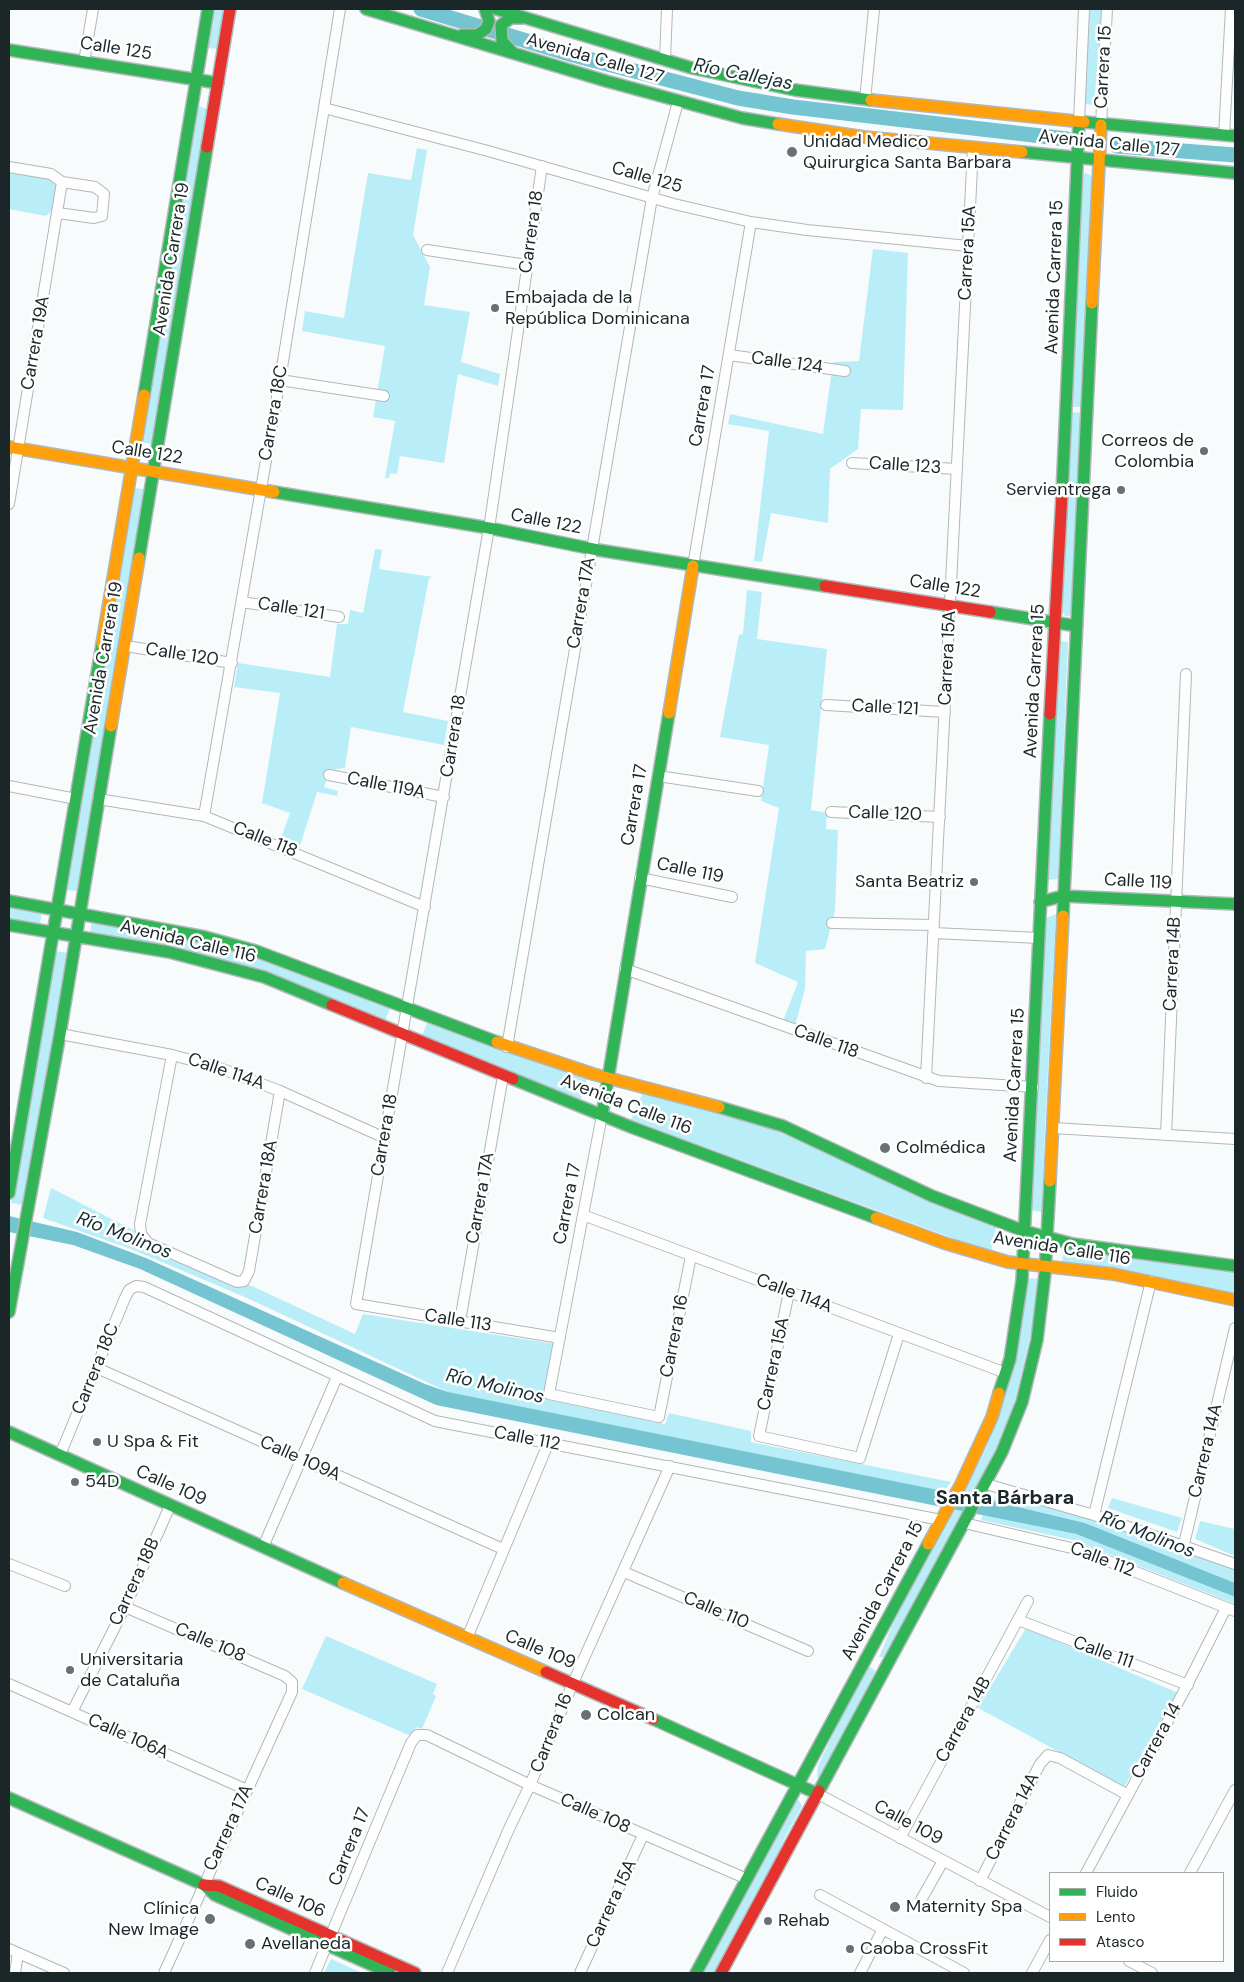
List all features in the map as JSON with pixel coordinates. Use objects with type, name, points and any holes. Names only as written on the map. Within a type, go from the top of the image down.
[{"type":"main road","name":"Avenida Carrera 19","points":[[9,1192],[208,9]]},
{"type":"main road","name":"Avenida Carrera 19","points":[[9,1312],[21,1236],[60,1034],[230,9]]},
{"type":"main road","name":"Avenida Calle 127","points":[[366,9],[678,102],[742,118],[824,132],[1235,173]]},
{"type":"main road","name":"Avenida Calle 127","points":[[489,10],[526,18],[665,60],[761,84],[865,100],[1101,125],[1230,136]]},
{"type":"main road","points":[[448,34],[471,36],[481,34],[489,21],[489,10]]},
{"type":"main road","points":[[513,53],[502,41],[501,26],[511,18],[526,18]]},
{"type":"main road","name":"Calle 125","points":[[9,50],[218,83]]},
{"type":"main road","name":"Avenida Carrera 15","points":[[696,1973],[961,1484],[992,1417],[1006,1373],[1017,1322],[1023,1264],[1033,1087],[1040,902],[1056,623],[1079,122]]},
{"type":"main road","points":[[721,1973],[1010,1436],[1022,1402],[1037,1340],[1045,1266],[1053,1128],[1063,896],[1101,161],[1101,125]]},
{"type":"main road","name":"Calle 122","points":[[14,448],[489,528],[592,549],[1077,626]]},
{"type":"main road","name":"Carrera 17","points":[[602,1115],[640,878],[694,566]]},
{"type":"main road","name":"Calle 119","points":[[1040,902],[1063,896],[1235,904]]},
{"type":"main road","name":"Avenida Calle 116","points":[[9,901],[242,946],[408,1007],[507,1047],[608,1078],[778,1124],[932,1196],[1047,1238],[1072,1244],[1235,1266]]},
{"type":"main road","name":"Avenida Calle 116","points":[[9,924],[178,954],[240,969],[276,981],[503,1076],[602,1115],[915,1233],[1002,1260],[1151,1281],[1235,1300]]},
{"type":"main road","name":"Calle 109","points":[[9,1432],[170,1506],[573,1683],[818,1794]]},
{"type":"main road","points":[[889,1617],[886,1630],[872,1660],[876,1666],[883,1665],[896,1640],[908,1627]]},
{"type":"main road","name":"Calle 106","points":[[9,1798],[204,1885],[215,1895],[415,1973]]},
{"type":"main road","name":"Calle 106","points":[[330,1941],[390,1973]]},
{"type":"street","points":[[84,62],[93,9]]},
{"type":"street","name":"Carrera 18C","points":[[204,816],[280,380],[340,9]]},
{"type":"street","points":[[665,60],[667,9]]},
{"type":"street","points":[[865,100],[874,9]]},
{"type":"street","name":"Carrera 15","points":[[1079,122],[1084,9]]},
{"type":"street","name":"Carrera 15","points":[[1101,125],[1107,9]]},
{"type":"street","points":[[1230,136],[1231,9]]},
{"type":"street","name":"Carrera 17A","points":[[507,1047],[652,198],[678,102]]},
{"type":"street","name":"Calle 125","points":[[324,108],[542,166],[652,198],[751,222],[807,230],[968,246]]},
{"type":"street","name":"Carrera 15A","points":[[926,1078],[973,148]]},
{"type":"street","name":"Carrera 18","points":[[356,1304],[489,528],[542,166]]},
{"type":"street","points":[[9,167],[51,174],[62,182],[95,187],[104,194],[102,216],[94,218],[58,213]]},
{"type":"street","name":"Carrera 19A","points":[[9,504],[14,448],[58,213],[62,182]]},
{"type":"street","name":"Carrera 17","points":[[694,566],[751,222]]},
{"type":"street","points":[[427,250],[527,265]]},
{"type":"street","name":"Calle 124","points":[[729,355],[845,372]]},
{"type":"street","points":[[280,380],[384,396]]},
{"type":"street","name":"Calle 123","points":[[852,463],[957,469]]},
{"type":"street","name":"Calle 121","points":[[242,602],[339,617]]},
{"type":"street","name":"Calle 120","points":[[132,647],[232,663]]},
{"type":"street","name":"Carrera 14B","points":[[1166,1135],[1186,674]]},
{"type":"street","name":"Calle 121","points":[[826,705],[945,712]]},
{"type":"street","name":"Calle 119A","points":[[329,774],[444,798]]},
{"type":"street","points":[[658,776],[758,791]]},
{"type":"street","points":[[9,786],[76,799]]},
{"type":"street","name":"Calle 118","points":[[98,799],[204,816],[425,907]]},
{"type":"street","name":"Calle 120","points":[[831,812],[940,817]]},
{"type":"street","name":"Calle 119","points":[[640,878],[732,898]]},
{"type":"street","points":[[832,923],[1039,938]]},
{"type":"street","name":"Calle 118","points":[[625,970],[926,1078],[948,1083],[1033,1087]]},
{"type":"street","name":"Calle 114A","points":[[60,1034],[172,1055],[217,1067],[280,1091],[384,1138]]},
{"type":"street","name":"Carrera 18A","points":[[172,1055],[140,1224],[141,1234],[148,1243],[232,1280],[244,1281],[249,1271],[280,1091]]},
{"type":"street","name":"Carrera 17A","points":[[460,1321],[503,1076]]},
{"type":"street","name":"Carrera 17","points":[[549,1394],[602,1115]]},
{"type":"street","points":[[1053,1128],[1235,1139]]},
{"type":"street","name":"Calle 114A","points":[[583,1215],[1006,1373]]},
{"type":"street","name":"Carrera 16","points":[[549,1394],[659,1417],[691,1256]]},
{"type":"street","points":[[1094,1515],[1151,1281]]},
{"type":"street","name":"Carrera 18C","points":[[60,1455],[125,1298],[129,1290],[136,1286]]},
{"type":"street","name":"Calle 112","points":[[136,1286],[156,1291],[337,1377],[435,1421],[548,1444],[944,1515]]},
{"type":"street","name":"Carrera 15A","points":[[789,1292],[759,1436],[860,1458],[899,1334]]},
{"type":"street","name":"Calle 113","points":[[356,1304],[560,1338]]},
{"type":"street","name":"Carrera 14A","points":[[1184,1544],[1235,1328]]},
{"type":"street","name":"Calle 109A","points":[[97,1368],[503,1549]]},
{"type":"street","points":[[263,1546],[337,1377]]},
{"type":"street","points":[[467,1638],[548,1444]]},
{"type":"street","name":"Carrera 16","points":[[447,1973],[670,1466]]},
{"type":"street","points":[[984,1487],[1094,1515],[1184,1544],[1235,1564]]},
{"type":"street","name":"Carrera 18B","points":[[72,1712],[125,1607],[170,1506]]},
{"type":"street","name":"Calle 112","points":[[967,1519],[1080,1550],[1231,1610]]},
{"type":"street","points":[[9,1564],[65,1586]]},
{"type":"street","name":"Calle 110","points":[[624,1572],[808,1651]]},
{"type":"street","name":"Carrera 14B","points":[[900,1838],[1028,1601]]},
{"type":"street","name":"Calle 108","points":[[125,1607],[285,1676],[292,1682]]},
{"type":"street","name":"Carrera 14","points":[[1087,1872],[1231,1610]]},
{"type":"street","name":"Calle 111","points":[[1018,1620],[1188,1685]]},
{"type":"street","name":"Carrera 17A","points":[[164,1973],[292,1692],[292,1682]]},
{"type":"street","name":"Calle 106A","points":[[9,1684],[247,1790]]},
{"type":"street","name":"Carrera 17","points":[[315,1973],[330,1941],[411,1743],[417,1735]]},
{"type":"street","name":"Calle 108","points":[[417,1735],[427,1736],[530,1785],[747,1879]]},
{"type":"street","name":"Carrera 14A","points":[[980,1881],[1040,1764],[1048,1755],[1060,1758],[1128,1795]]},
{"type":"street","points":[[1191,1872],[1235,1790]]},
{"type":"street","name":"Calle 109","points":[[818,1794],[1049,1916]]},
{"type":"street","name":"Carrera 15A","points":[[580,1973],[643,1835]]},
{"type":"street","points":[[921,1900],[943,1861]]},
{"type":"street","points":[[820,1894],[964,1973]]},
{"type":"street","points":[[860,1973],[883,1929]]},
{"type":"street","points":[[1032,1973],[1049,1942]]},
{"type":"street","points":[[15,1973],[14,1951],[64,1973]]},
{"type":"street","points":[[1129,1973],[1141,1966]]},
{"type":"shaded area","points":[[214,9],[224,9],[217,49],[208,48]]},
{"type":"shaded area","points":[[1089,9],[1102,9],[1094,105],[1082,104]]},
{"type":"shaded area","points":[[197,106],[208,109],[152,444],[140,442]]},
{"type":"shaded area","points":[[417,148],[427,150],[413,235],[430,267],[424,305],[470,312],[461,362],[500,374],[498,386],[458,374],[444,463],[400,456],[397,474],[390,473],[389,478],[385,478],[395,421],[373,417],[385,346],[302,331],[305,311],[344,318],[368,173],[411,180]]},
{"type":"shaded area","points":[[9,172],[59,181],[53,209],[46,216],[9,209]]},
{"type":"shaded area","points":[[1086,173],[1093,177],[1082,407],[1072,407],[1083,175]]},
{"type":"shaded area","points":[[873,249],[908,253],[903,410],[861,409],[858,449],[830,469],[828,523],[771,513],[762,562],[754,561],[769,431],[728,424],[730,414],[823,434],[833,362],[859,361]]},
{"type":"shaded area","points":[[1072,412],[1082,413],[1072,613],[1069,616],[1065,616],[1062,611]]},
{"type":"shaded area","points":[[133,488],[144,489],[77,891],[67,890]]},
{"type":"shaded area","points":[[375,549],[382,550],[379,569],[433,577],[429,578],[403,712],[448,721],[444,745],[351,727],[345,768],[336,769],[329,774],[324,787],[338,791],[337,796],[317,792],[299,849],[280,841],[290,813],[262,803],[280,693],[234,687],[238,663],[330,677],[337,624],[348,624],[350,610],[363,613]]},
{"type":"shaded area","points":[[747,590],[762,592],[757,639],[827,649],[811,810],[827,813],[826,829],[838,830],[835,911],[825,949],[806,951],[805,989],[795,1026],[783,1021],[798,982],[755,963],[779,808],[761,801],[769,745],[720,737],[739,635],[743,634]]},
{"type":"shaded area","points":[[1060,641],[1068,642],[1058,879],[1045,880]]},
{"type":"shaded area","points":[[9,906],[42,911],[40,924],[9,920]]},
{"type":"shaded area","points":[[1056,914],[1042,1212],[1030,1210],[1044,919]]},
{"type":"shaded area","points":[[92,921],[241,950],[391,1006],[385,1021],[328,997],[90,934]]},
{"type":"shaded area","points":[[55,951],[69,953],[23,1205],[11,1203],[26,1131]]},
{"type":"shaded area","points":[[428,1021],[587,1077],[580,1102],[421,1038]]},
{"type":"shaded area","points":[[643,1092],[753,1121],[996,1227],[991,1252],[631,1120]]},
{"type":"shaded area","points":[[51,1188],[235,1282],[252,1286],[355,1334],[363,1314],[555,1344],[549,1397],[665,1424],[669,1413],[751,1431],[751,1442],[951,1482],[943,1492],[448,1392],[247,1298],[131,1249],[43,1218]]},
{"type":"shaded area","points":[[9,1216],[77,1232],[146,1258],[425,1384],[448,1392],[993,1501],[1085,1523],[1235,1583],[1235,1597],[1076,1534],[436,1405],[140,1269],[73,1245],[9,1232]]},
{"type":"shaded area","points":[[1064,1248],[1235,1271],[1235,1295],[1062,1263]]},
{"type":"shaded area","points":[[1027,1278],[1039,1279],[1033,1324],[1009,1426],[973,1498],[961,1496],[986,1448],[997,1420]]},
{"type":"shaded area","points":[[998,1493],[1088,1515],[1235,1570],[1235,1583],[1085,1523],[993,1501]]},
{"type":"shaded area","points":[[1112,1498],[1182,1518],[1177,1532],[1108,1508]]},
{"type":"shaded area","points":[[953,1509],[964,1511],[883,1657],[879,1657],[894,1621]]},
{"type":"shaded area","points":[[983,1515],[1076,1534],[1235,1597],[1235,1604],[1073,1540],[981,1520]]},
{"type":"shaded area","points":[[1200,1521],[1235,1529],[1235,1556],[1195,1539]]},
{"type":"shaded area","points":[[1026,1628],[1178,1693],[1124,1787],[978,1708]]},
{"type":"shaded area","points":[[326,1636],[437,1684],[433,1694],[436,1696],[422,1729],[416,1727],[411,1736],[302,1689]]},
{"type":"shaded area","points":[[869,1666],[876,1672],[819,1778],[817,1777],[818,1766]]},
{"type":"shaded area","points":[[799,1800],[802,1806],[784,1839],[773,1868],[717,1973],[702,1973],[795,1801]]},
{"type":"shaded area","points":[[331,1959],[362,1973],[324,1973]]},
{"type":"waterway","name":"Río Callejas","points":[[421,9],[573,55],[738,98],[793,107],[1067,139]]},
{"type":"waterway","name":"Río Callejas","points":[[1117,146],[1235,155]]},
{"type":"traffic: fast","points":[[144,395],[208,9]]},
{"type":"traffic: fast","points":[[366,9],[606,81],[742,118],[778,124]]},
{"type":"traffic: fast","points":[[462,35],[477,35],[486,29],[489,21],[485,9]]},
{"type":"traffic: fast","points":[[496,9],[692,68],[795,90],[871,100]]},
{"type":"traffic: fast","points":[[513,53],[502,41],[501,25],[511,18],[522,18]]},
{"type":"traffic: fast","points":[[9,50],[218,83]]},
{"type":"traffic: fast","points":[[1062,494],[1079,122]]},
{"type":"traffic: fast","points":[[1084,122],[1235,136]]},
{"type":"traffic: fast","points":[[139,558],[207,147]]},
{"type":"traffic: fast","points":[[1022,152],[1235,173]]},
{"type":"traffic: fast","points":[[1063,916],[1092,303]]},
{"type":"traffic: fast","points":[[274,492],[489,528],[598,550],[825,586]]},
{"type":"traffic: fast","points":[[990,612],[1077,626]]},
{"type":"traffic: fast","points":[[9,1193],[102,644]]},
{"type":"traffic: fast","points":[[602,1115],[669,713]]},
{"type":"traffic: fast","points":[[999,1393],[1010,1359],[1022,1280],[1050,714]]},
{"type":"traffic: fast","points":[[9,1312],[60,1034],[111,726]]},
{"type":"traffic: fast","points":[[1040,902],[1063,896],[1235,904]]},
{"type":"traffic: fast","points":[[9,901],[205,937],[256,951],[497,1042]]},
{"type":"traffic: fast","points":[[9,925],[169,952],[264,977],[332,1005]]},
{"type":"traffic: fast","points":[[513,1079],[631,1127],[876,1218]]},
{"type":"traffic: fast","points":[[719,1107],[783,1126],[932,1196],[1024,1231],[1073,1244],[1235,1266]]},
{"type":"traffic: fast","points":[[819,1791],[1002,1452],[1022,1402],[1037,1340],[1045,1273],[1050,1181]]},
{"type":"traffic: fast","points":[[9,1432],[343,1583]]},
{"type":"traffic: fast","points":[[696,1973],[928,1544]]},
{"type":"traffic: fast","points":[[653,1719],[818,1794]]},
{"type":"traffic: fast","points":[[9,1798],[204,1885],[215,1895],[390,1973]]},
{"type":"traffic: slow","points":[[871,100],[1084,122]]},
{"type":"traffic: slow","points":[[778,124],[864,137],[1022,152]]},
{"type":"traffic: slow","points":[[1092,303],[1101,125]]},
{"type":"traffic: slow","points":[[102,644],[144,395]]},
{"type":"traffic: slow","points":[[9,447],[274,492]]},
{"type":"traffic: slow","points":[[111,726],[139,558]]},
{"type":"traffic: slow","points":[[669,713],[693,566]]},
{"type":"traffic: slow","points":[[1050,1181],[1063,916]]},
{"type":"traffic: slow","points":[[497,1042],[593,1074],[719,1107]]},
{"type":"traffic: slow","points":[[876,1218],[944,1243],[1008,1262],[1113,1274],[1235,1300]]},
{"type":"traffic: slow","points":[[928,1544],[961,1484],[992,1417],[999,1393]]},
{"type":"traffic: slow","points":[[343,1583],[546,1672]]},
{"type":"traffic: jam","points":[[207,147],[230,9]]},
{"type":"traffic: jam","points":[[1050,714],[1062,494]]},
{"type":"traffic: jam","points":[[825,586],[990,612]]},
{"type":"traffic: jam","points":[[332,1005],[513,1079]]},
{"type":"traffic: jam","points":[[546,1672],[653,1719]]},
{"type":"traffic: jam","points":[[721,1973],[819,1791]]},
{"type":"traffic: jam","points":[[204,1885],[219,1886],[415,1973]]},
{"type":"place","name":"Unidad Medico Quirurgica Santa Barbara","points":[[792,152]]},
{"type":"place","name":"Embajada de la República Dominicana","points":[[495,308]]},
{"type":"place","name":"Correos de Colombia","points":[[1204,451]]},
{"type":"place","name":"Servientrega","points":[[1121,490]]},
{"type":"place","name":"Santa Beatriz","points":[[974,882]]},
{"type":"place","name":"Colmédica","points":[[885,1148]]},
{"type":"place","name":"U Spa & Fit","points":[[97,1442]]},
{"type":"place","name":"54D","points":[[75,1482]]},
{"type":"place","name":"Universitaria de Cataluña","points":[[70,1670]]},
{"type":"place","name":"Colcan","points":[[586,1715]]},
{"type":"place","name":"Maternity Spa","points":[[895,1907]]},
{"type":"place","name":"Clínica New Image","points":[[210,1919]]},
{"type":"place","name":"Rehab","points":[[768,1921]]},
{"type":"place","name":"Avellaneda","points":[[250,1944]]},
{"type":"place","name":"Caoba CrossFit","points":[[850,1949]]},
{"type":"district","name":"Santa Bárbara","points":[[1005,1499]]},
{"type":"water label","name":"Río Molinos","points":[[124,1236]]},
{"type":"water label","name":"Río Molinos","points":[[495,1387]]},
{"type":"water label","name":"Río Molinos","points":[[1147,1535]]}]
